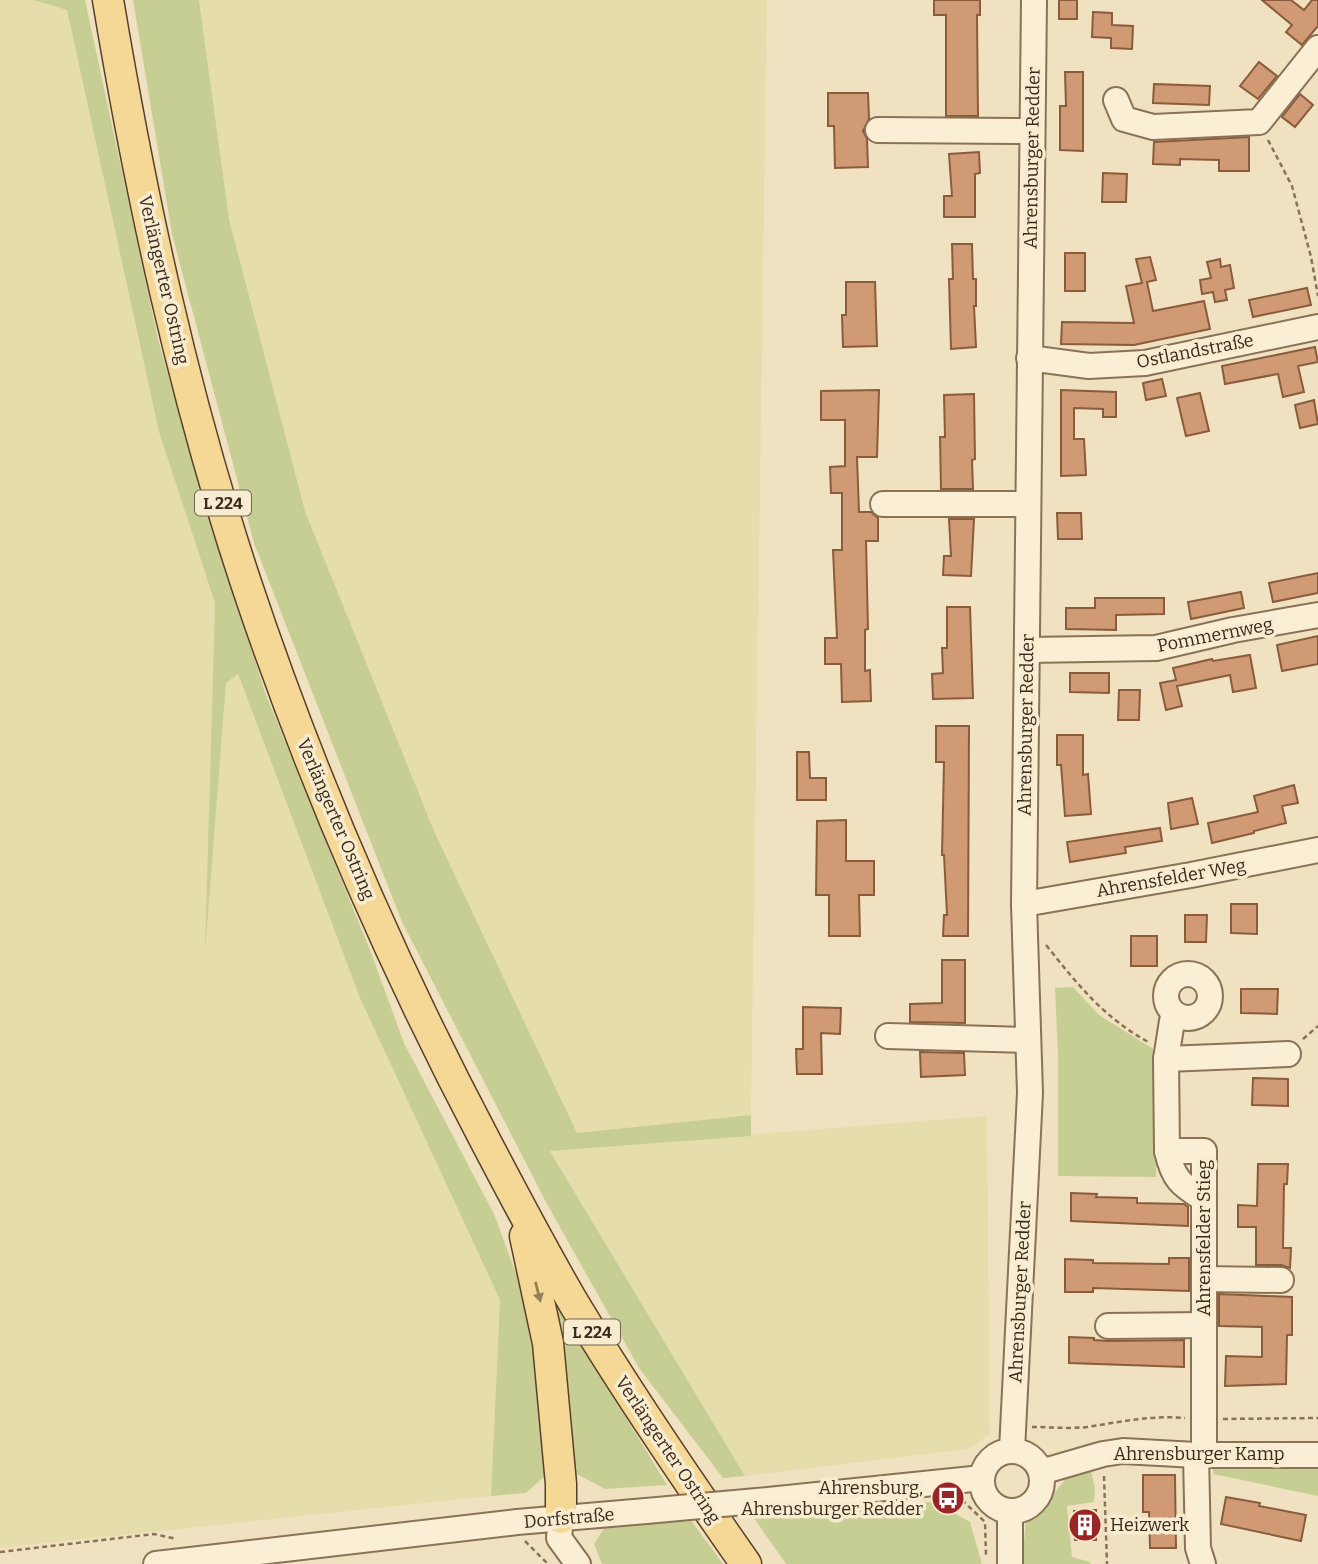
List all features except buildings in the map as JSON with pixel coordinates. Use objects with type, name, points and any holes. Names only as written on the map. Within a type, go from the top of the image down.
[{"type":"main road","name":"Verlängerter Ostring","points":[[108,0],[137,167],[193,399],[245,580],[304,744],[373,908],[446,1066],[517,1202],[574,1304],[636,1404],[746,1564]]},
{"type":"main road","points":[[517,1202],[548,1343],[561,1484],[567,1518]]},
{"type":"street","name":"Ahrensburger Redder","points":[[1013,1438],[1030,1093],[1024,904],[1034,0]]},
{"type":"street","points":[[1116,100],[1124,119],[1153,127],[1259,122],[1318,48]]},
{"type":"street","points":[[878,130],[1025,131],[1032,128]]},
{"type":"street","name":"Ostlandstraße","points":[[1029,358],[1089,366],[1145,363],[1318,327]]},
{"type":"street","points":[[883,504],[1028,504]]},
{"type":"street","name":"Pommernweg","points":[[1027,650],[1156,648],[1233,630],[1318,615]]},
{"type":"street","name":"Ahrensfelder Weg","points":[[1024,904],[1318,850]]},
{"type":"street","points":[[1176,1015],[1172,1021],[1168,1053],[1167,1151],[1171,1170],[1182,1185],[1204,1199]]},
{"type":"street","points":[[888,1036],[1028,1040]]},
{"type":"street","points":[[1168,1053],[1288,1054]]},
{"type":"street","name":"Ahrensfelder Stieg","points":[[1167,1151],[1205,1151],[1204,1419],[1200,1455],[1198,1548],[1203,1564]]},
{"type":"street","points":[[1204,1279],[1280,1280]]},
{"type":"street","points":[[1108,1326],[1204,1325]]},
{"type":"street","points":[[1013,1438],[1041,1472],[1043,1481],[1036,1500],[1029,1506],[1010,1511],[989,1501],[983,1490],[971,1479],[1013,1438]]},
{"type":"street","name":"Ahrensburger Kamp","points":[[1041,1472],[1123,1451],[1200,1455],[1318,1455]]},
{"type":"street","name":"Dorfstraße","points":[[156,1564],[567,1518],[971,1479]]},
{"type":"street","points":[[1010,1511],[1010,1564]]},
{"type":"street","points":[[567,1518],[559,1538],[578,1564]]},
{"type":"street","points":[[567,1518],[588,1564]]},
{"type":"path","points":[[1259,122],[1292,186],[1311,257],[1318,296]]},
{"type":"path","points":[[1044,943],[1101,1010],[1139,1037],[1168,1053]]},
{"type":"path","points":[[1013,1438],[1107,1422],[1167,1416],[1204,1419],[1318,1418]]},
{"type":"path","points":[[1103,1454],[1107,1564]]},
{"type":"path","points":[[971,1479],[961,1500],[985,1522],[986,1555]]},
{"type":"shaded area","points":[[0,0],[33,0],[67,10],[159,432],[215,603],[206,931],[226,683],[238,674],[360,998],[500,1300],[491,1496],[0,1548]]},
{"type":"shaded area","points":[[199,0],[767,0],[751,1115],[577,1133],[434,831],[305,511],[229,219]]},
{"type":"shaded area","points":[[987,1116],[990,1434],[968,1449],[745,1476],[550,1150]]},
{"type":"green space","points":[[33,0],[85,0],[158,339],[207,511],[266,695],[370,950],[404,1043],[494,1214],[528,1306],[548,1473],[526,1493],[491,1496],[500,1300],[360,998],[238,674],[226,683],[205,952],[215,603],[159,432],[67,10]]},
{"type":"green space","points":[[133,0],[199,0],[229,219],[305,511],[434,831],[577,1133],[751,1115],[751,1136],[550,1151],[745,1476],[723,1478],[639,1368],[547,1204],[402,922],[254,543],[172,234]]},
{"type":"green space","points":[[1073,987],[1099,1015],[1155,1050],[1156,1177],[1058,1176],[1055,988]]},
{"type":"green space","points":[[557,1304],[667,1485],[605,1489],[573,1472]]},
{"type":"green space","points":[[1213,1460],[1318,1461],[1318,1496],[1213,1474]]},
{"type":"green space","points":[[1091,1471],[1095,1487],[1094,1502],[1067,1506],[1072,1557],[1091,1564],[1022,1564],[1026,1519],[1049,1500],[1071,1472]]},
{"type":"green space","points":[[934,1502],[970,1522],[982,1564],[786,1564],[751,1514],[810,1506]]},
{"type":"green space","points":[[690,1519],[723,1564],[602,1564],[594,1544],[606,1525]]},
{"type":"place","name":"Ahrensburg, Ahrensburger Redder","points":[[948,1498]]},
{"type":"place","name":"Heizwerk","points":[[1085,1525]]}]
